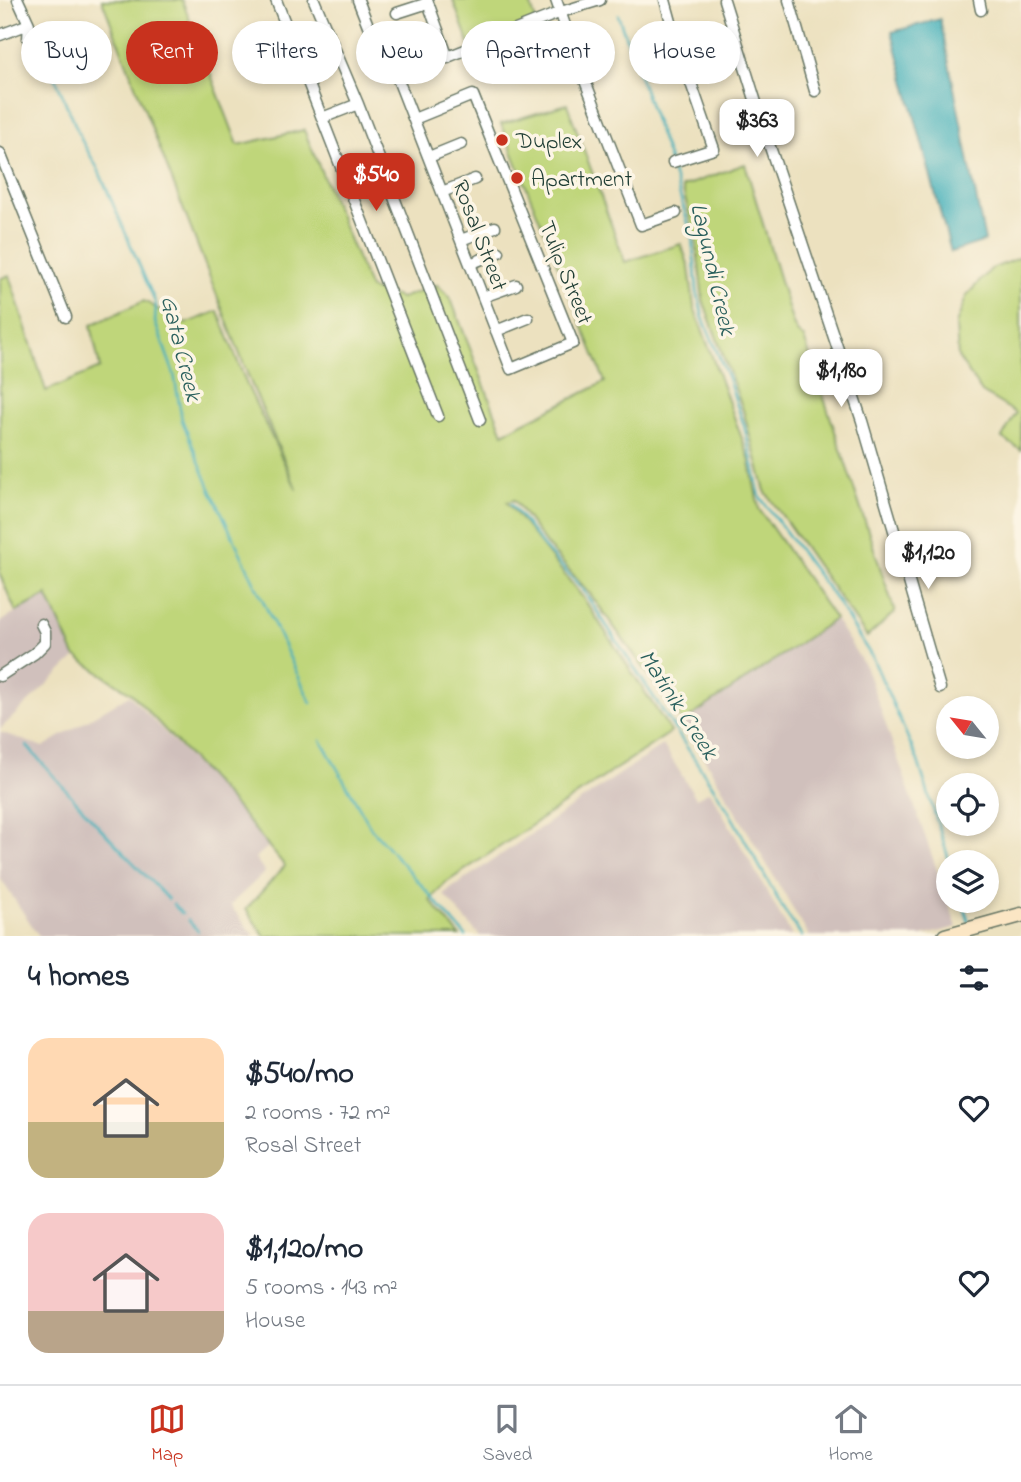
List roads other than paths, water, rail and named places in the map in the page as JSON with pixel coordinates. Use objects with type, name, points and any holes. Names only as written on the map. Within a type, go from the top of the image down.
[{"type":"main road","points":[[945,936],[1021,915]]},
{"type":"street","points":[[18,0],[28,21]]},
{"type":"street","points":[[276,0],[438,416]]},
{"type":"street","points":[[314,0],[358,104],[480,420]]},
{"type":"street","points":[[358,0],[366,21]]},
{"type":"street","points":[[556,0],[641,225],[676,213]]},
{"type":"street","points":[[448,58],[561,12],[600,0]]},
{"type":"street","points":[[665,0],[714,149],[673,162]]},
{"type":"street","points":[[724,0],[874,461],[940,688]]},
{"type":"street","points":[[789,0],[816,91]]},
{"type":"street","points":[[397,13],[427,1],[434,21]]},
{"type":"street","points":[[0,35],[21,27]]},
{"type":"street","name":"Rosal Street","points":[[448,58],[397,77],[511,369]]},
{"type":"street","name":"Tulip Street","points":[[414,119],[474,95],[573,344],[511,369]]},
{"type":"street","points":[[322,118],[358,104]]},
{"type":"street","points":[[429,157],[461,144]]},
{"type":"street","points":[[0,153],[66,317]]},
{"type":"street","points":[[442,192],[475,179]]},
{"type":"street","points":[[461,240],[495,227]]},
{"type":"street","points":[[470,264],[499,252]]},
{"type":"street","points":[[483,297],[516,285]]},
{"type":"street","points":[[496,331],[528,318]]},
{"type":"street","points":[[0,676],[35,653],[45,643],[45,632],[41,624]]},
{"type":"water","points":[[940,19],[985,241],[951,252],[892,32]]},
{"type":"waterway","name":"Lagundi Creek","points":[[618,15],[670,163],[692,236],[697,291],[703,318],[744,425],[760,497],[837,601],[873,659],[918,761],[946,850]]},
{"type":"waterway","name":"Gata Creek","points":[[58,84],[82,141],[98,169],[156,304],[155,322],[174,374],[182,420],[209,486],[311,703]]},
{"type":"waterway","name":"Matinik Creek","points":[[511,504],[543,546],[583,590],[727,808],[785,912],[802,936]]},
{"type":"waterway","name":"Gata Creek","points":[[321,740],[371,828],[466,936]]},
{"type":"waterway","points":[[27,746],[168,899]]},
{"type":"waterway","points":[[173,904],[182,914]]},
{"type":"waterway","name":"Lagundi Creek","points":[[966,913],[970,925]]},
{"type":"waterway","points":[[188,920],[198,931]]},
{"type":"place","name":"Duplex","points":[[502,140]]},
{"type":"place","name":"Apartment","points":[[517,178]]}]
